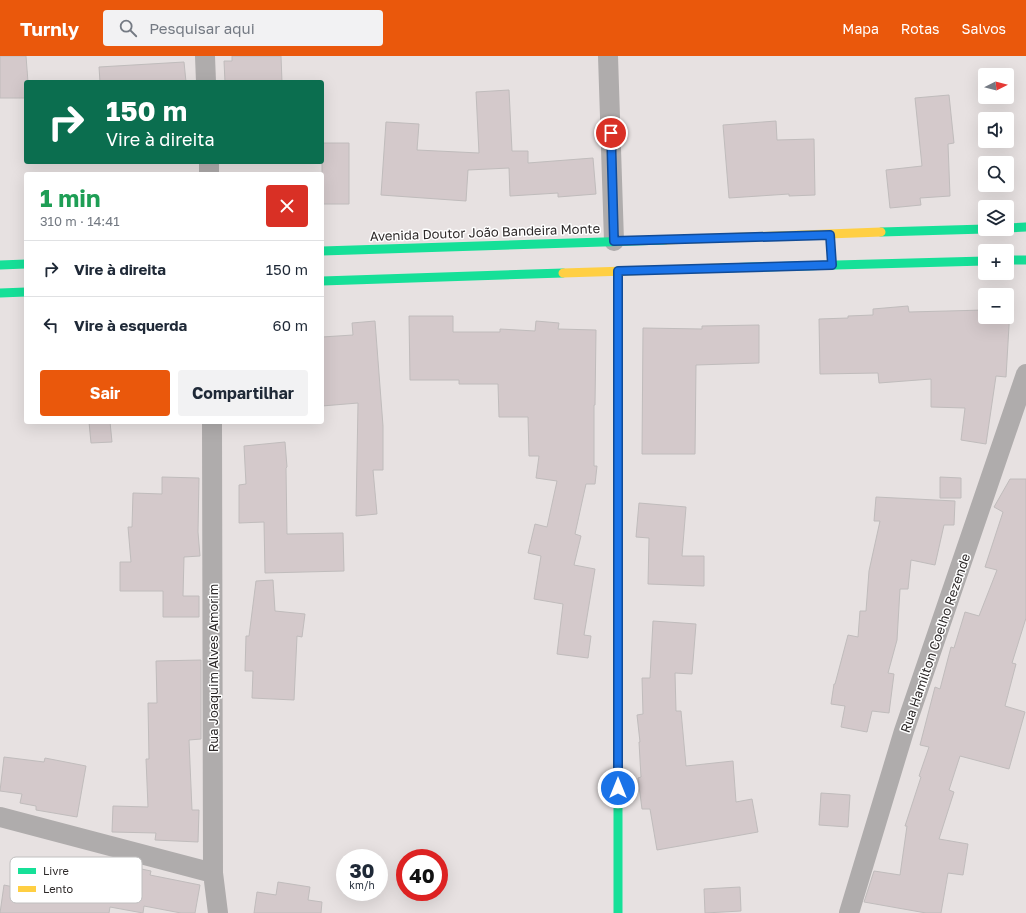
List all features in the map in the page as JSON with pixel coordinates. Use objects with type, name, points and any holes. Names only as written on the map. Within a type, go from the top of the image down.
[{"type":"main road","points":[[1014,228],[1026,227]]},
{"type":"main road","name":"Avenida Doutor João Bandeira Monte","points":[[324,251],[614,241],[830,238],[978,229]]},
{"type":"main road","points":[[1014,260],[1026,260]]},
{"type":"main road","points":[[324,281],[618,271],[832,261],[978,261]]},
{"type":"main road","points":[[0,265],[24,264]]},
{"type":"main road","points":[[618,271],[618,913]]},
{"type":"main road","points":[[0,293],[24,292]]},
{"type":"street","points":[[205,56],[206,80]]},
{"type":"street","points":[[608,56],[614,241]]},
{"type":"street","name":"Rua Hamilton Coelho Rezende","points":[[849,913],[904,731],[1026,374]]},
{"type":"street","name":"Rua Joaquim Alves Amorim","points":[[212,424],[214,873],[218,913]]},
{"type":"street","points":[[0,817],[214,873]]},
{"type":"building","points":[[0,56],[26,56],[28,80],[24,80],[24,98],[0,98]]},
{"type":"building","points":[[232,56],[281,56],[282,80],[225,80],[224,61],[232,61]]},
{"type":"building","points":[[184,62],[186,80],[100,80],[99,67]]},
{"type":"building","points":[[509,90],[512,151],[528,151],[528,163],[593,158],[596,194],[558,197],[558,193],[510,196],[509,168],[468,170],[466,201],[381,195],[386,122],[419,124],[417,150],[479,153],[476,92]]},
{"type":"building","points":[[949,95],[954,143],[948,144],[950,196],[920,198],[921,205],[890,208],[886,170],[922,166],[915,98]]},
{"type":"building","points":[[776,121],[777,140],[814,139],[815,195],[789,196],[789,194],[729,198],[723,125]]},
{"type":"building","points":[[324,143],[349,143],[349,204],[324,204],[324,172],[322,172],[322,164],[324,164]]},
{"type":"building","points":[[908,306],[909,312],[978,310],[978,324],[1009,324],[1006,377],[996,376],[986,444],[961,440],[965,408],[931,407],[931,379],[879,383],[878,373],[820,374],[819,319],[873,315],[873,309]]},
{"type":"building","points":[[409,316],[453,316],[453,332],[500,332],[500,329],[535,331],[536,321],[559,323],[558,329],[596,330],[594,466],[597,466],[595,484],[586,484],[575,534],[581,536],[574,565],[595,569],[584,635],[591,636],[588,658],[557,654],[563,604],[534,599],[541,556],[528,553],[535,524],[547,527],[557,481],[536,478],[539,456],[529,456],[528,417],[499,417],[498,384],[459,384],[459,380],[410,380]]},
{"type":"building","points":[[375,321],[383,426],[383,470],[373,470],[377,514],[356,516],[358,403],[324,406],[324,337],[353,335],[352,323]]},
{"type":"building","points":[[759,325],[759,363],[696,365],[695,454],[642,454],[643,328],[702,329],[702,326]]},
{"type":"building","points":[[89,424],[110,424],[112,442],[91,443]]},
{"type":"building","points":[[285,442],[287,467],[287,534],[343,533],[344,571],[265,573],[264,522],[239,523],[239,485],[246,484],[244,446]]},
{"type":"building","points":[[162,477],[199,478],[198,532],[200,556],[184,557],[183,596],[199,596],[199,617],[163,617],[163,591],[120,591],[120,562],[131,562],[128,527],[132,527],[133,493],[162,494]]},
{"type":"building","points":[[940,477],[961,478],[961,498],[940,498]]},
{"type":"building","points":[[1010,479],[1026,479],[1026,618],[1012,663],[1016,664],[1005,706],[1025,712],[1009,769],[960,756],[949,790],[954,792],[939,839],[968,844],[963,875],[948,873],[941,913],[926,913],[864,902],[874,871],[900,875],[907,826],[905,826],[929,747],[920,745],[935,687],[940,689],[951,647],[954,648],[965,612],[979,616],[997,570],[985,567],[1003,512],[994,507]]},
{"type":"building","points":[[876,497],[955,501],[954,525],[944,525],[935,565],[911,560],[908,589],[900,589],[897,640],[888,673],[894,674],[889,713],[872,711],[867,732],[841,727],[845,706],[831,704],[834,684],[848,635],[858,637],[860,611],[866,611],[869,571],[880,521],[874,521]]},
{"type":"building","points":[[639,503],[686,507],[682,556],[704,556],[704,586],[648,584],[649,538],[636,537]]},
{"type":"building","points":[[273,580],[275,611],[305,614],[302,637],[297,636],[294,700],[252,698],[253,671],[245,671],[246,636],[249,636],[256,581]]},
{"type":"building","points":[[653,621],[696,624],[692,674],[675,673],[676,711],[681,711],[686,766],[733,761],[736,802],[752,799],[758,832],[657,850],[650,809],[642,809],[638,778],[641,777],[640,742],[637,715],[643,714],[642,678],[650,678]]},
{"type":"building","points":[[201,660],[201,739],[189,740],[192,810],[199,810],[198,842],[155,840],[156,833],[112,832],[113,806],[148,807],[146,759],[149,759],[148,703],[157,703],[156,661]]},
{"type":"building","points":[[4,757],[44,762],[45,758],[86,766],[77,817],[36,810],[36,806],[20,803],[22,794],[0,791]]},
{"type":"building","points":[[821,793],[850,795],[848,827],[819,825]]},
{"type":"building","points":[[142,869],[151,871],[150,875],[200,885],[195,913],[181,913],[144,906],[143,913],[110,907],[109,913],[0,913],[4,885],[10,886],[10,903],[142,903]]},
{"type":"building","points":[[278,882],[310,887],[308,900],[322,902],[321,913],[254,913],[257,892],[276,895]]},
{"type":"building","points":[[740,887],[741,911],[705,913],[704,889]]},
{"type":"traffic: fast","points":[[1014,228],[1026,227]]},
{"type":"traffic: fast","points":[[881,232],[978,229]]},
{"type":"traffic: fast","points":[[324,251],[666,240]]},
{"type":"traffic: fast","points":[[1014,260],[1026,260]]},
{"type":"traffic: fast","points":[[721,268],[978,261]]},
{"type":"traffic: fast","points":[[0,265],[24,264]]},
{"type":"traffic: fast","points":[[618,271],[618,525]]},
{"type":"traffic: fast","points":[[324,281],[563,273]]},
{"type":"traffic: fast","points":[[0,293],[24,292]]},
{"type":"traffic: fast","points":[[618,675],[618,913]]},
{"type":"traffic: slow","points":[[666,240],[881,232]]},
{"type":"traffic: slow","points":[[563,273],[721,268]]},
{"type":"traffic: slow","points":[[618,525],[618,675]]},
{"type":"route","points":[[611,133],[614,241],[830,235],[832,265],[618,271],[618,788]]}]
